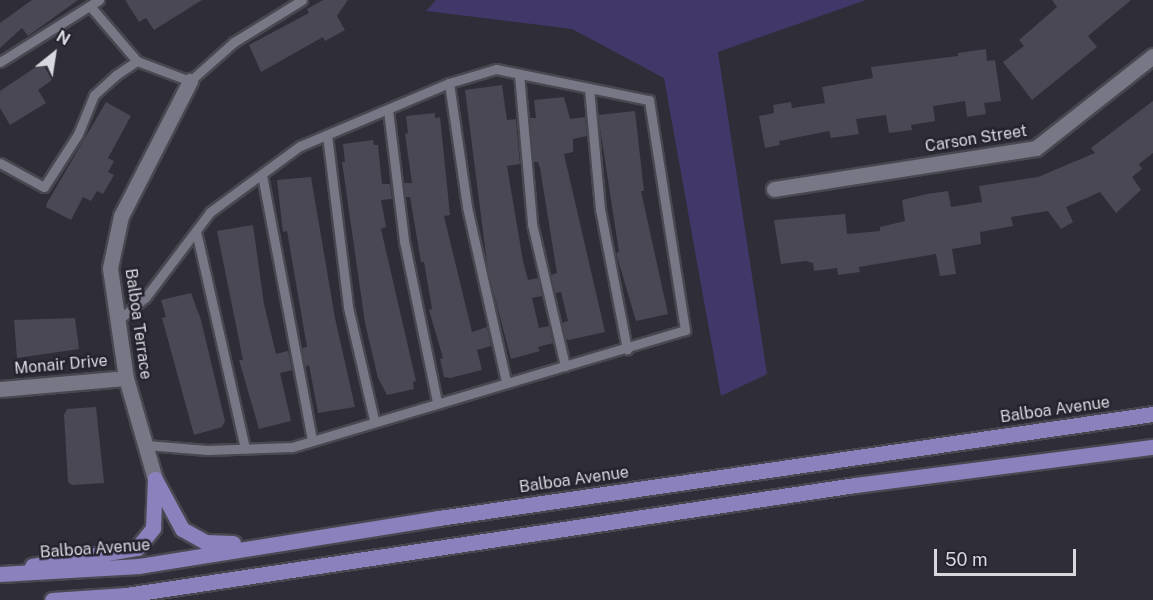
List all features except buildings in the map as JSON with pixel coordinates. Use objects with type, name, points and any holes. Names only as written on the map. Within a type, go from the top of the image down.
[{"type":"main road","name":"Balboa Avenue","points":[[5,573],[139,566],[1153,414]]},
{"type":"main road","points":[[52,600],[126,595],[855,485],[1153,447]]},
{"type":"main road","points":[[156,479],[182,529],[205,542],[225,544],[294,534],[328,536]]},
{"type":"main road","points":[[5,573],[55,559],[115,555],[137,548],[153,528],[156,479]]},
{"type":"street","name":"Carson Street","points":[[774,189],[1036,148],[1153,56]]},
{"type":"street","name":"Balboa Terrace","points":[[156,479],[126,378],[116,322],[110,268],[121,216],[190,81]]},
{"type":"street","name":"Monair Drive","points":[[0,389],[126,378]]},
{"type":"lane","points":[[0,62],[99,0]]},
{"type":"lane","points":[[90,6],[136,61],[190,81],[234,42],[302,0]]},
{"type":"lane","points":[[0,163],[44,188],[78,134],[94,95],[136,61]]},
{"type":"lane","points":[[116,322],[145,298],[210,212],[300,146],[448,83],[496,69],[649,100],[685,330],[627,349],[506,381],[374,420],[292,447],[207,450],[146,445]]},
{"type":"lane","points":[[519,74],[532,224],[566,366]]},
{"type":"lane","points":[[448,83],[467,207],[506,381]]},
{"type":"lane","points":[[589,88],[600,209],[627,349]]},
{"type":"lane","points":[[388,110],[404,241],[437,402]]},
{"type":"lane","points":[[327,135],[348,307],[374,420]]},
{"type":"lane","points":[[262,175],[312,440]]},
{"type":"lane","points":[[196,231],[245,449]]},
{"type":"shaded area","points":[[436,0],[866,0],[718,52],[767,374],[721,396],[664,78],[572,29],[426,11]]}]
